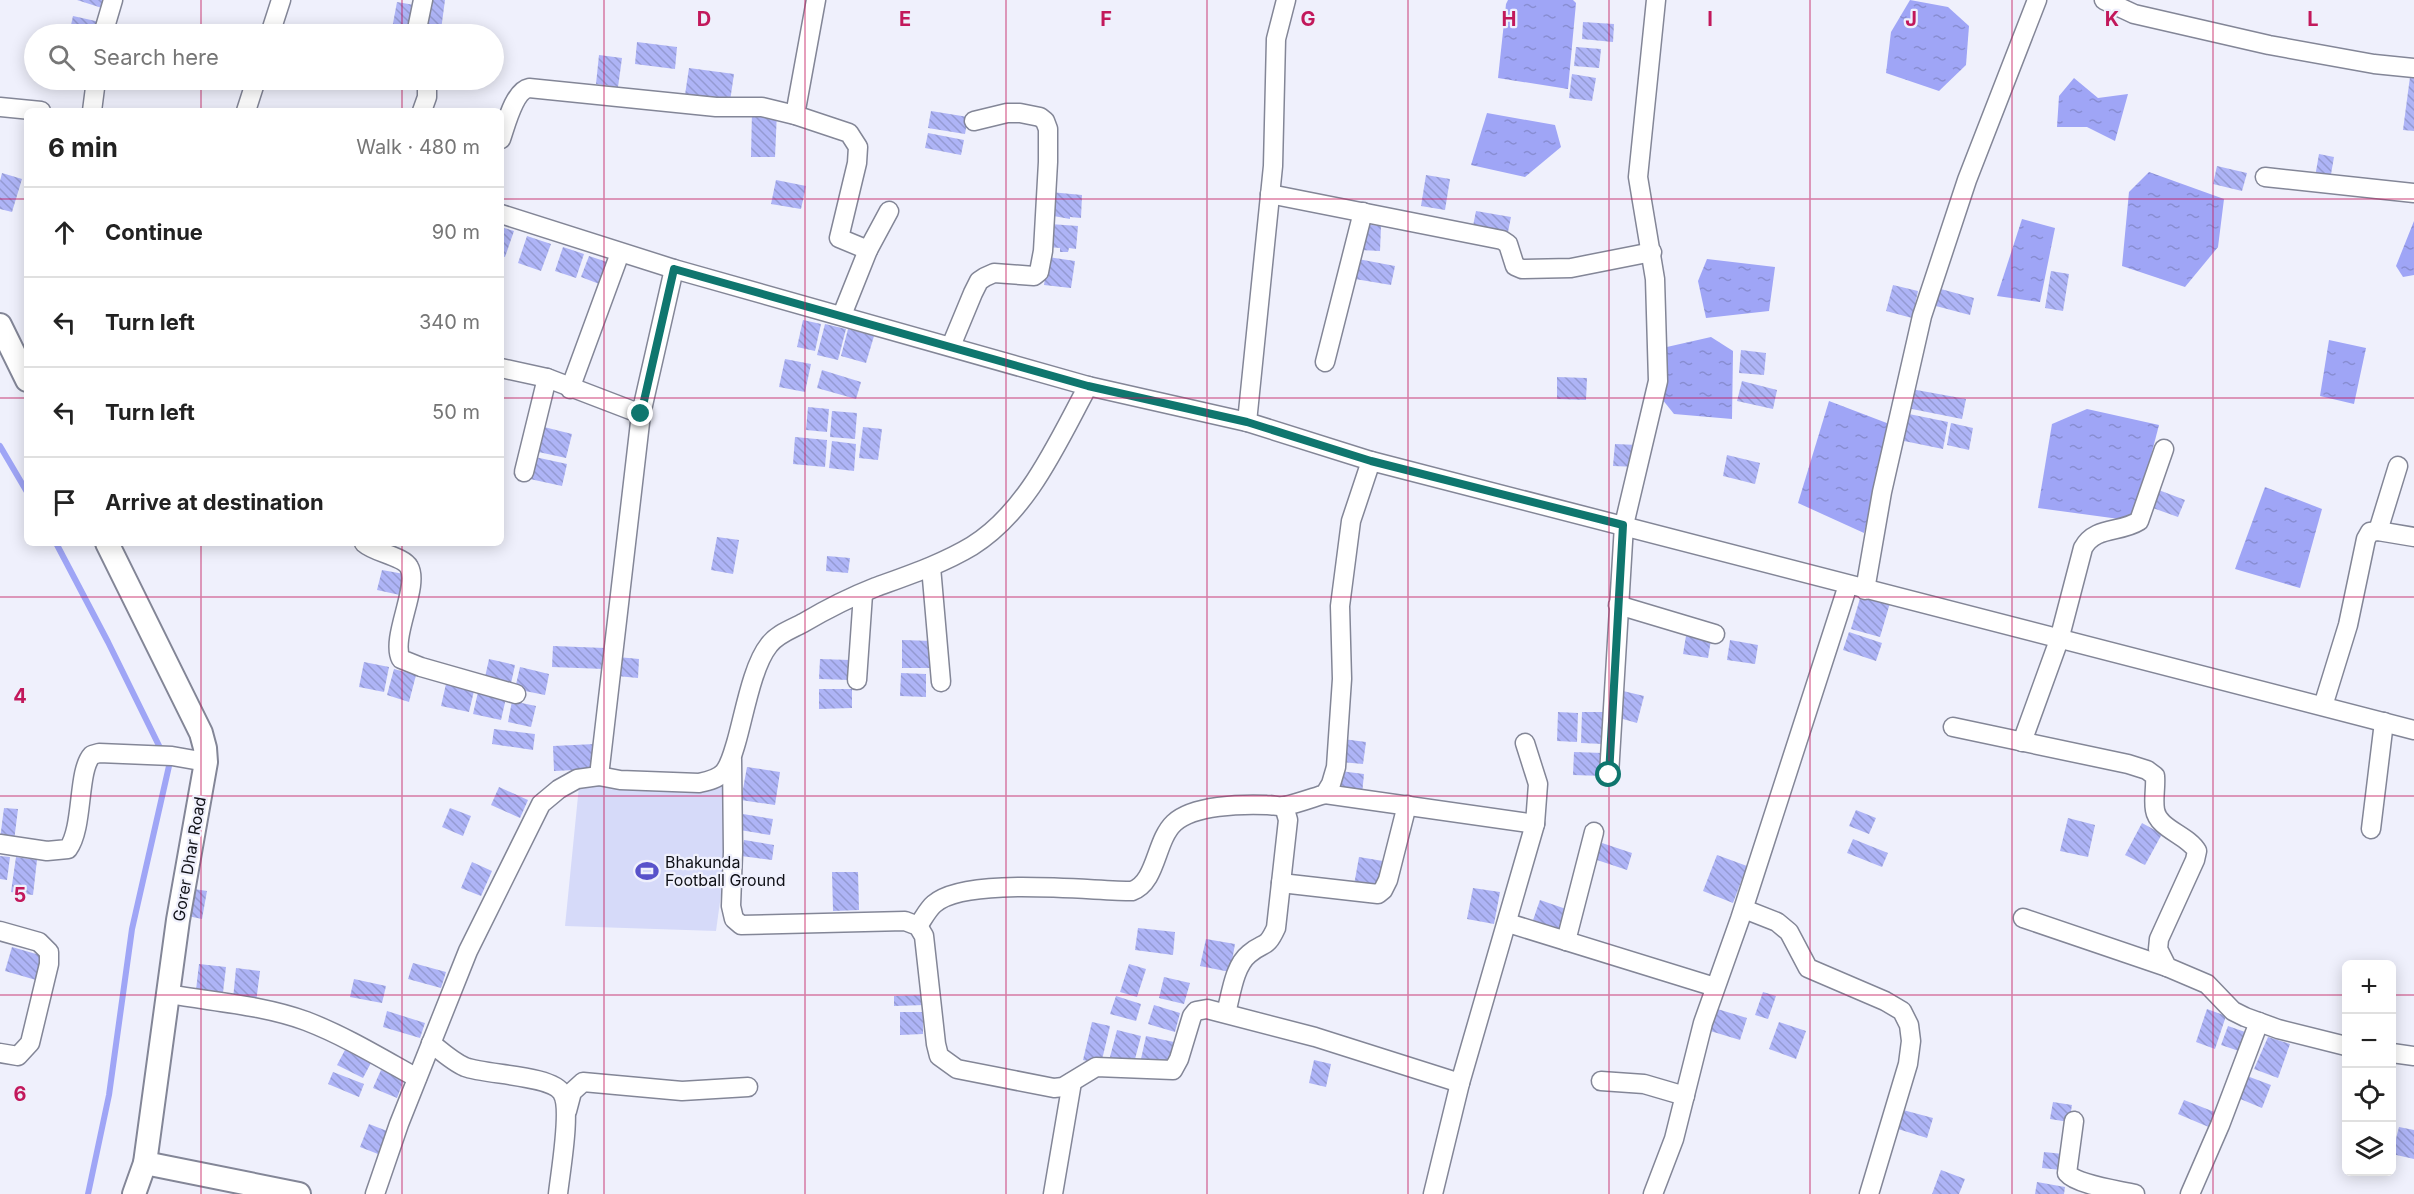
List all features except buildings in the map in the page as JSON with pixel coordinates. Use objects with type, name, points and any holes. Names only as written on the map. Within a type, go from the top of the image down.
[{"type":"street","points":[[106,24],[113,0]]},
{"type":"street","points":[[273,24],[281,0]]},
{"type":"street","points":[[418,24],[423,0]]},
{"type":"street","points":[[795,115],[816,0]]},
{"type":"street","points":[[1247,422],[1274,143],[1276,39],[1286,0]]},
{"type":"street","points":[[1609,775],[1623,525],[1658,381],[1655,279],[1638,177],[1656,0]]},
{"type":"street","points":[[1653,1194],[1674,1139],[1715,987],[1857,587],[1882,492],[1922,316],[1967,180],[2037,0]]},
{"type":"street","points":[[2104,0],[2134,14],[2269,45],[2374,64],[2414,68]]},
{"type":"street","points":[[504,131],[518,96],[523,89],[529,88],[716,107],[762,107],[795,115],[849,133],[858,147],[857,164],[839,238],[868,250]]},
{"type":"street","points":[[92,108],[95,90]]},
{"type":"street","points":[[247,108],[253,90]]},
{"type":"street","points":[[423,108],[427,90]]},
{"type":"street","points":[[0,107],[24,109]]},
{"type":"street","points":[[951,346],[979,281],[994,273],[1034,276],[1039,272],[1043,251],[1048,162],[1048,129],[1045,121],[1040,117],[1006,113],[974,121]]},
{"type":"street","points":[[2265,177],[2414,193]]},
{"type":"street","points":[[1270,194],[1502,240],[1508,244],[1515,266],[1522,269],[1571,268],[1652,252]]},
{"type":"street","points":[[842,315],[868,250],[889,211]]},
{"type":"street","points":[[1325,362],[1363,212]]},
{"type":"street","points":[[504,215],[674,269],[1088,386],[1247,422],[1371,461],[2059,640],[2414,729]]},
{"type":"street","points":[[570,389],[620,253]]},
{"type":"street","points":[[598,776],[641,414],[674,269]]},
{"type":"street","points":[[0,325],[24,374]]},
{"type":"street","points":[[504,369],[547,378],[570,389],[641,414]]},
{"type":"street","points":[[524,472],[547,378]]},
{"type":"street","points":[[375,1194],[417,1078],[468,951],[541,804],[559,789],[577,779],[598,776],[620,780],[699,783],[712,780],[724,773],[732,757],[758,665],[769,644],[811,618],[873,589],[931,567],[972,546],[1000,525],[1013,512],[1042,468],[1088,386]]},
{"type":"street","points":[[2022,742],[2059,640],[2083,548],[2088,539],[2102,531],[2131,526],[2139,521],[2164,449]]},
{"type":"street","points":[[1325,794],[1336,767],[1342,679],[1340,606],[1351,521],[1371,461]]},
{"type":"street","points":[[2378,531],[2398,466]]},
{"type":"street","points":[[2323,706],[2348,625],[2366,539],[2370,532],[2378,531],[2414,537]]},
{"type":"street","name":"Gorer Dhar Road","points":[[108,546],[201,734],[206,762],[178,920],[145,1163],[134,1194]]},
{"type":"street","points":[[368,546],[402,561],[409,567],[411,577],[397,645],[401,658],[422,668],[516,694]]},
{"type":"street","points":[[931,567],[941,682]]},
{"type":"street","points":[[857,680],[863,594]]},
{"type":"street","points":[[1618,605],[1715,634]]},
{"type":"street","points":[[2371,829],[2385,722]]},
{"type":"street","points":[[1953,727],[2128,764],[2146,770],[2155,776],[2155,814],[2164,824],[2193,844],[2197,851],[2159,939],[2158,948],[2167,967]]},
{"type":"street","points":[[1433,1194],[1460,1083],[1535,824],[1538,784],[1525,743]]},
{"type":"street","points":[[0,844],[46,851],[68,849],[74,836],[89,758],[99,753],[172,756],[206,762]]},
{"type":"street","points":[[732,757],[731,906],[734,919],[741,925],[905,921],[918,927],[924,936],[939,1056],[957,1069],[1054,1088],[1063,1087],[1096,1066],[1173,1070],[1196,1011],[1207,1009],[1315,1037],[1460,1083]]},
{"type":"street","points":[[918,927],[933,904],[945,897],[964,892],[1017,887],[1132,891],[1140,888],[1147,878],[1162,840],[1174,823],[1188,814],[1229,805],[1284,806],[1325,794],[1535,824]]},
{"type":"street","points":[[1281,883],[1378,894],[1388,880],[1407,805]]},
{"type":"street","points":[[1226,1013],[1242,963],[1248,954],[1269,942],[1276,928],[1288,820],[1284,806]]},
{"type":"street","points":[[1566,941],[1594,832]]},
{"type":"street","points":[[1744,909],[1777,922],[1789,932],[1808,968],[1817,974],[1885,1001],[1902,1011],[1906,1018],[1911,1041],[1908,1064],[1869,1194]]},
{"type":"street","points":[[2023,918],[2167,967],[2207,984],[2233,1011],[2259,1022],[2342,1045]]},
{"type":"street","points":[[1508,923],[1715,987]]},
{"type":"street","points":[[0,931],[39,942],[49,952],[49,964],[30,1043],[18,1056],[0,1053]]},
{"type":"street","points":[[169,994],[270,1011],[305,1021],[343,1038],[417,1078]]},
{"type":"street","points":[[2190,1194],[2220,1125],[2259,1022]]},
{"type":"street","points":[[431,1043],[465,1067],[555,1086],[563,1094],[566,1116]]},
{"type":"street","points":[[2396,1054],[2414,1056]]},
{"type":"street","points":[[1601,1081],[1644,1084],[1685,1096]]},
{"type":"street","points":[[558,1194],[566,1116],[572,1092],[583,1082],[682,1091],[748,1087]]},
{"type":"street","points":[[1053,1194],[1072,1082]]},
{"type":"street","points":[[2074,1121],[2067,1168],[2071,1178],[2135,1194]]},
{"type":"street","points":[[145,1163],[299,1194]]},
{"type":"shaded area","name":"Bhakunda Football Ground","points":[[719,778],[723,785],[727,851],[716,931],[565,926],[579,786]]},
{"type":"water","points":[[1508,0],[1573,0],[1576,3],[1568,89],[1498,78]]},
{"type":"water","points":[[1910,0],[1948,7],[1969,26],[1966,65],[1939,91],[1886,73],[1891,32]]},
{"type":"water","points":[[2074,78],[2098,98],[2128,94],[2115,141],[2087,127],[2057,127],[2059,96]]},
{"type":"water","points":[[1487,113],[1555,125],[1561,147],[1525,177],[1471,165]]},
{"type":"water","points":[[2149,172],[2224,199],[2218,247],[2185,287],[2122,266],[2129,192]]},
{"type":"water","points":[[2022,219],[2055,228],[2040,302],[1997,296]]},
{"type":"water","points":[[2414,221],[2414,275],[2403,277],[2396,266]]},
{"type":"water","points":[[1707,259],[1775,267],[1769,311],[1706,318],[1698,281]]},
{"type":"water","points":[[1711,337],[1733,351],[1732,419],[1674,414],[1654,389],[1658,349]]},
{"type":"water","points":[[2329,340],[2366,348],[2354,404],[2320,396]]},
{"type":"water","points":[[1829,401],[1892,425],[1864,533],[1798,503]]},
{"type":"water","points":[[2087,409],[2159,425],[2134,521],[2038,508],[2052,424]]},
{"type":"water","points":[[2265,487],[2322,509],[2300,588],[2235,569]]},
{"type":"waterway","points":[[0,446],[24,487]]},
{"type":"waterway","points":[[58,546],[169,766],[132,929],[109,1095],[88,1194]]},
{"type":"place","name":"Bhakunda Football Ground","points":[[647,871]]},
{"type":"route","points":[[641,414],[674,269],[1088,386],[1247,422],[1371,461],[1623,525],[1609,775]]}]
